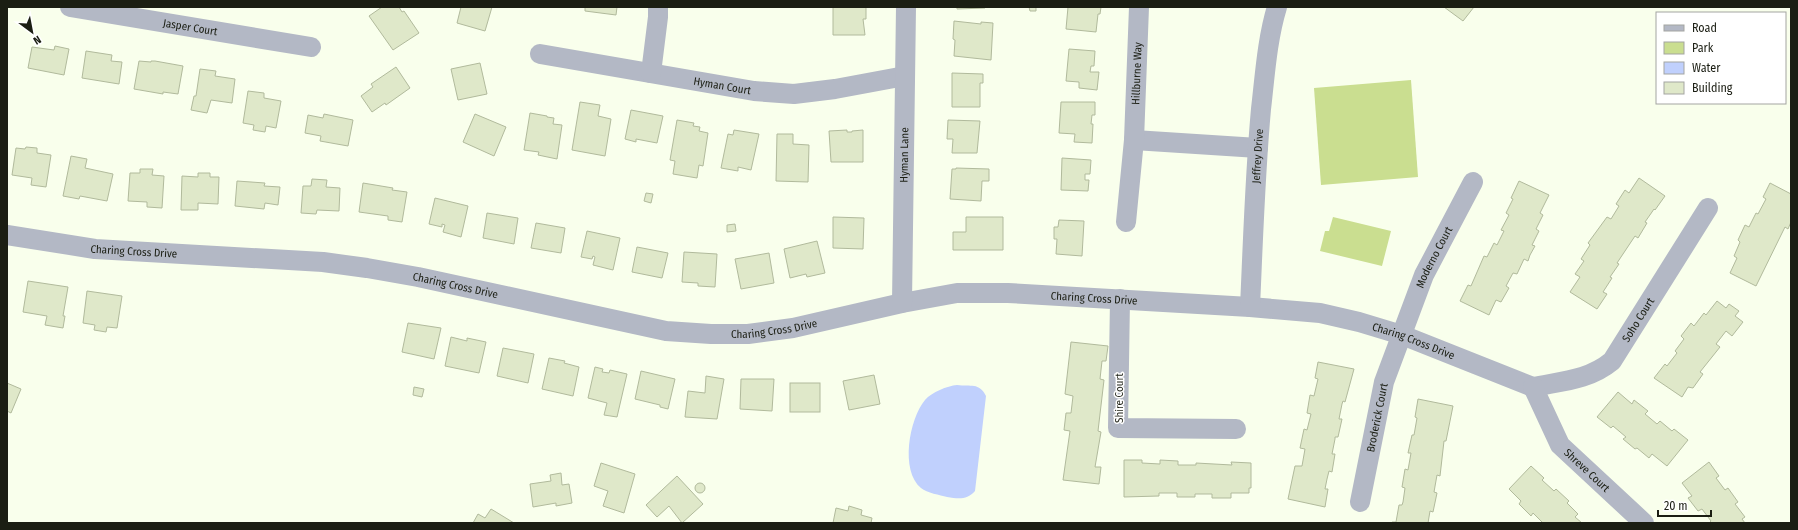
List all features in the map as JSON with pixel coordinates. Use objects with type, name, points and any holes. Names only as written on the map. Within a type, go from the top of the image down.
[{"type":"street","name":"Jasper Court","points":[[70,7],[311,47]]},
{"type":"street","points":[[651,73],[658,7]]},
{"type":"street","name":"Hyman Lane","points":[[902,303],[906,7]]},
{"type":"street","name":"Hillburne Way","points":[[1126,222],[1134,140],[1139,7]]},
{"type":"street","name":"Jeffrey Drive","points":[[1250,307],[1258,148],[1266,64],[1272,25],[1277,7]]},
{"type":"street","name":"Hyman Court","points":[[540,54],[754,91],[794,94],[835,89],[905,76]]},
{"type":"street","points":[[1134,140],[1258,148]]},
{"type":"street","name":"Moderno Court","points":[[1402,335],[1424,275],[1473,182]]},
{"type":"street","name":"Soho Court","points":[[1533,387],[1582,378],[1601,370],[1612,361],[1708,208]]},
{"type":"street","name":"Charing Cross Drive","points":[[7,235],[95,249],[323,262],[367,268],[426,279],[666,331],[711,334],[748,334],[793,328],[902,303],[972,293],[1008,293],[1250,307],[1320,314],[1359,322],[1402,335],[1533,387]]},
{"type":"street","name":"Shire Court","points":[[1120,299],[1118,428],[1236,430]]},
{"type":"street","name":"Broderick Court","points":[[1360,502],[1384,382],[1402,335]]},
{"type":"street","name":"Shreve Court","points":[[1533,387],[1560,446],[1644,523]]},
{"type":"green space","points":[[1411,80],[1418,177],[1321,185],[1314,88]]},
{"type":"green space","points":[[1333,217],[1391,231],[1382,266],[1320,251],[1325,231],[1329,231]]},
{"type":"water","points":[[957,385],[977,387],[986,396],[975,491],[969,496],[959,498],[934,494],[921,488],[914,480],[909,458],[911,432],[919,409],[925,400],[932,394]]},
{"type":"building","points":[[382,7],[399,7],[402,12],[404,11],[419,33],[393,50],[369,16]]},
{"type":"building","points":[[461,7],[492,7],[485,31],[457,23]]},
{"type":"building","points":[[585,7],[617,7],[616,15],[585,11]]},
{"type":"building","points":[[833,7],[866,7],[866,19],[863,19],[865,35],[833,35]]},
{"type":"building","points":[[957,7],[985,7],[985,8],[957,9]]},
{"type":"building","points":[[1029,7],[1036,7],[1036,11],[1030,11]]},
{"type":"building","points":[[1068,7],[1101,7],[1100,14],[1098,14],[1096,32],[1066,29]]},
{"type":"building","points":[[1444,7],[1474,7],[1463,21]]},
{"type":"building","points":[[954,21],[981,24],[981,22],[993,23],[991,60],[954,56]]},
{"type":"building","points":[[55,46],[69,49],[64,75],[28,68],[32,47],[54,50]]},
{"type":"building","points":[[1069,49],[1095,51],[1094,66],[1091,66],[1090,72],[1099,72],[1097,90],[1079,88],[1079,82],[1066,81]]},
{"type":"building","points":[[86,51],[112,55],[111,61],[122,62],[119,84],[82,78]]},
{"type":"building","points":[[139,61],[155,61],[183,66],[178,94],[163,92],[163,94],[134,89]]},
{"type":"building","points":[[480,63],[487,94],[458,100],[451,69]]},
{"type":"building","points":[[396,67],[410,88],[386,105],[385,103],[372,112],[361,96],[373,87],[371,84]]},
{"type":"building","points":[[200,69],[216,71],[215,76],[235,79],[232,103],[211,100],[207,113],[191,110],[194,96],[196,96]]},
{"type":"building","points":[[952,73],[983,74],[983,83],[980,83],[980,107],[952,107]]},
{"type":"building","points":[[248,91],[264,93],[264,98],[281,101],[276,128],[266,126],[265,132],[253,130],[254,125],[243,123]]},
{"type":"building","points":[[580,102],[600,105],[598,116],[611,119],[605,156],[572,150]]},
{"type":"building","points":[[1061,102],[1095,102],[1095,115],[1092,115],[1091,124],[1093,124],[1092,143],[1074,142],[1075,134],[1059,133]]},
{"type":"building","points":[[631,110],[663,116],[657,143],[636,139],[636,142],[625,139]]},
{"type":"building","points":[[530,113],[554,118],[553,124],[562,125],[557,159],[538,155],[539,152],[524,150]]},
{"type":"building","points":[[324,114],[353,120],[348,146],[320,141],[321,136],[305,133],[308,115],[323,118]]},
{"type":"building","points":[[475,114],[506,127],[494,156],[463,142]]},
{"type":"building","points":[[677,120],[694,123],[693,126],[700,127],[699,131],[708,133],[703,166],[699,165],[697,178],[673,174],[675,161],[670,160]]},
{"type":"building","points":[[948,120],[980,121],[977,153],[952,153],[953,139],[947,139]]},
{"type":"building","points":[[734,130],[759,134],[751,170],[738,167],[738,171],[721,168],[728,134],[733,135]]},
{"type":"building","points":[[847,130],[847,132],[852,132],[863,130],[863,162],[831,162],[829,131]]},
{"type":"building","points":[[777,134],[793,134],[793,144],[809,145],[808,182],[776,181]]},
{"type":"building","points":[[26,147],[37,148],[37,153],[51,155],[46,187],[31,185],[32,178],[12,175],[16,148],[25,149]]},
{"type":"building","points":[[71,156],[87,159],[85,168],[113,174],[107,201],[80,196],[79,199],[63,196]]},
{"type":"building","points":[[1062,158],[1091,160],[1090,174],[1085,174],[1085,180],[1089,180],[1088,191],[1061,190]]},
{"type":"building","points":[[140,169],[153,169],[152,175],[164,176],[162,208],[147,207],[147,202],[128,201],[130,173],[140,173]]},
{"type":"building","points":[[952,169],[989,169],[989,181],[982,181],[981,201],[950,199]]},
{"type":"building","points":[[198,173],[210,173],[210,177],[219,177],[218,204],[198,203],[198,210],[181,210],[182,176],[198,177]]},
{"type":"building","points":[[1639,178],[1665,196],[1645,222],[1647,223],[1638,238],[1635,236],[1617,263],[1619,264],[1610,277],[1612,278],[1603,292],[1607,294],[1597,309],[1570,292],[1580,277],[1575,274],[1584,261],[1581,259],[1590,245],[1588,243],[1607,217],[1611,219],[1619,206],[1616,204],[1625,190],[1629,193]]},
{"type":"building","points":[[312,179],[327,180],[326,187],[340,188],[339,211],[317,210],[316,214],[301,213],[303,186],[311,186]]},
{"type":"building","points":[[237,181],[265,183],[264,186],[280,187],[278,205],[265,203],[264,209],[235,206]]},
{"type":"building","points":[[1519,181],[1549,195],[1540,213],[1543,215],[1536,229],[1539,231],[1532,245],[1535,246],[1528,261],[1524,259],[1517,274],[1513,273],[1506,286],[1509,288],[1501,302],[1496,300],[1489,315],[1460,301],[1468,285],[1471,286],[1484,256],[1487,257],[1494,243],[1497,245],[1504,231],[1501,230],[1509,215],[1506,213],[1513,199],[1511,198]]},
{"type":"building","points":[[363,183],[407,192],[402,222],[388,220],[388,216],[359,212]]},
{"type":"building","points":[[1770,183],[1791,194],[1791,222],[1788,229],[1785,227],[1756,286],[1730,273],[1737,258],[1734,256],[1740,242],[1738,240],[1745,225],[1749,227],[1756,213],[1758,214],[1766,199],[1763,197]]},
{"type":"building","points":[[646,193],[653,194],[651,203],[644,201]]},
{"type":"building","points":[[435,198],[468,206],[461,237],[443,232],[445,225],[442,224],[442,227],[429,224]]},
{"type":"building","points":[[487,213],[518,218],[514,244],[483,238]]},
{"type":"building","points":[[833,217],[864,218],[863,249],[833,248]]},
{"type":"building","points":[[966,217],[1003,217],[1003,250],[953,250],[953,232],[966,232]]},
{"type":"building","points":[[1059,220],[1084,221],[1082,256],[1056,254],[1057,239],[1054,239],[1054,227],[1058,227]]},
{"type":"building","points":[[536,223],[565,228],[561,253],[531,248]]},
{"type":"building","points":[[735,224],[736,231],[727,232],[727,225]]},
{"type":"building","points":[[587,231],[620,238],[613,270],[593,265],[595,257],[593,256],[592,259],[581,257]]},
{"type":"building","points":[[817,241],[825,273],[807,277],[806,274],[790,278],[784,249]]},
{"type":"building","points":[[637,247],[668,253],[662,278],[632,272]]},
{"type":"building","points":[[684,252],[717,254],[715,287],[698,286],[698,283],[682,282]]},
{"type":"building","points":[[769,253],[774,283],[741,289],[735,259]]},
{"type":"building","points":[[28,281],[68,287],[63,316],[65,316],[63,328],[45,325],[47,316],[23,312]]},
{"type":"building","points":[[87,291],[122,296],[117,328],[107,327],[106,332],[94,330],[95,325],[83,323]]},
{"type":"building","points":[[1717,301],[1726,308],[1729,304],[1739,311],[1735,316],[1743,322],[1732,336],[1726,331],[1716,344],[1720,347],[1700,372],[1703,374],[1693,388],[1688,387],[1682,397],[1654,378],[1665,364],[1667,366],[1677,353],[1675,351],[1684,339],[1681,336],[1691,323],[1694,326],[1704,313],[1706,315]]},
{"type":"building","points":[[408,323],[441,328],[434,359],[402,352]]},
{"type":"building","points":[[451,337],[467,341],[467,338],[486,342],[479,373],[445,366]]},
{"type":"building","points":[[1071,342],[1108,346],[1106,361],[1102,361],[1100,379],[1104,380],[1098,431],[1101,432],[1095,467],[1101,467],[1099,484],[1063,480],[1070,431],[1064,430],[1066,413],[1071,413],[1073,396],[1065,394]]},
{"type":"building","points":[[503,348],[534,354],[528,383],[497,376]]},
{"type":"building","points":[[549,358],[565,361],[564,363],[579,367],[573,396],[542,389]]},
{"type":"building","points":[[1318,362],[1354,369],[1345,402],[1343,401],[1342,404],[1339,419],[1342,419],[1338,437],[1335,437],[1332,454],[1335,454],[1332,472],[1329,471],[1325,489],[1328,489],[1325,507],[1288,499],[1295,466],[1302,466],[1305,449],[1300,448],[1304,429],[1307,430],[1311,414],[1307,413],[1310,395],[1314,396],[1318,379],[1315,378]]},
{"type":"building","points":[[595,367],[603,369],[602,372],[609,373],[610,370],[627,374],[617,417],[604,415],[607,403],[588,398]]},
{"type":"building","points":[[641,371],[675,379],[668,409],[660,407],[660,405],[635,399]]},
{"type":"building","points":[[874,375],[880,404],[849,410],[843,381]]},
{"type":"building","points":[[706,376],[724,379],[717,419],[685,417],[688,391],[705,393]]},
{"type":"building","points":[[741,379],[774,379],[772,411],[740,409]]},
{"type":"building","points":[[7,383],[21,389],[11,413],[7,411]]},
{"type":"building","points":[[790,383],[820,383],[820,412],[790,412]]},
{"type":"building","points":[[414,387],[424,389],[422,397],[413,395]]},
{"type":"building","points":[[1618,392],[1632,404],[1634,400],[1648,411],[1645,414],[1657,424],[1660,421],[1672,431],[1674,429],[1688,440],[1667,466],[1652,454],[1649,458],[1637,448],[1635,449],[1623,439],[1626,437],[1613,426],[1611,428],[1597,417]]},
{"type":"building","points":[[1418,399],[1453,406],[1446,441],[1444,441],[1440,476],[1437,475],[1434,492],[1437,493],[1433,512],[1430,511],[1428,523],[1392,523],[1396,522],[1399,505],[1402,505],[1403,502],[1405,488],[1402,487],[1405,469],[1408,470],[1411,453],[1408,453],[1412,435],[1414,435]]},
{"type":"building","points":[[1124,460],[1142,460],[1142,463],[1160,464],[1160,460],[1178,461],[1178,465],[1196,465],[1196,463],[1232,465],[1231,462],[1251,463],[1251,488],[1249,488],[1249,493],[1231,493],[1231,498],[1212,498],[1212,494],[1195,494],[1195,497],[1177,497],[1177,493],[1159,493],[1159,496],[1124,497]]},
{"type":"building","points":[[1709,462],[1719,476],[1716,478],[1725,490],[1728,488],[1738,502],[1735,504],[1745,517],[1742,519],[1745,523],[1709,523],[1711,521],[1702,509],[1698,511],[1688,498],[1692,496],[1682,483]]},
{"type":"building","points":[[601,463],[635,474],[624,513],[603,506],[608,491],[594,486]]},
{"type":"building","points":[[1531,466],[1544,478],[1542,480],[1554,491],[1556,489],[1569,501],[1567,503],[1578,514],[1575,517],[1582,523],[1543,523],[1533,513],[1531,516],[1519,504],[1521,501],[1509,489]]},
{"type":"building","points":[[561,473],[562,485],[569,484],[572,503],[556,506],[556,503],[533,507],[530,484],[551,481],[550,475]]},
{"type":"building","points":[[677,476],[703,504],[682,523],[669,506],[657,517],[646,505]]},
{"type":"building","points":[[698,483],[702,483],[704,484],[704,492],[698,493],[695,490],[695,486]]},
{"type":"building","points":[[849,506],[862,510],[861,515],[872,518],[871,523],[833,523],[836,508],[848,511]]},
{"type":"building","points":[[491,509],[514,523],[473,523],[478,514],[485,518]]}]
